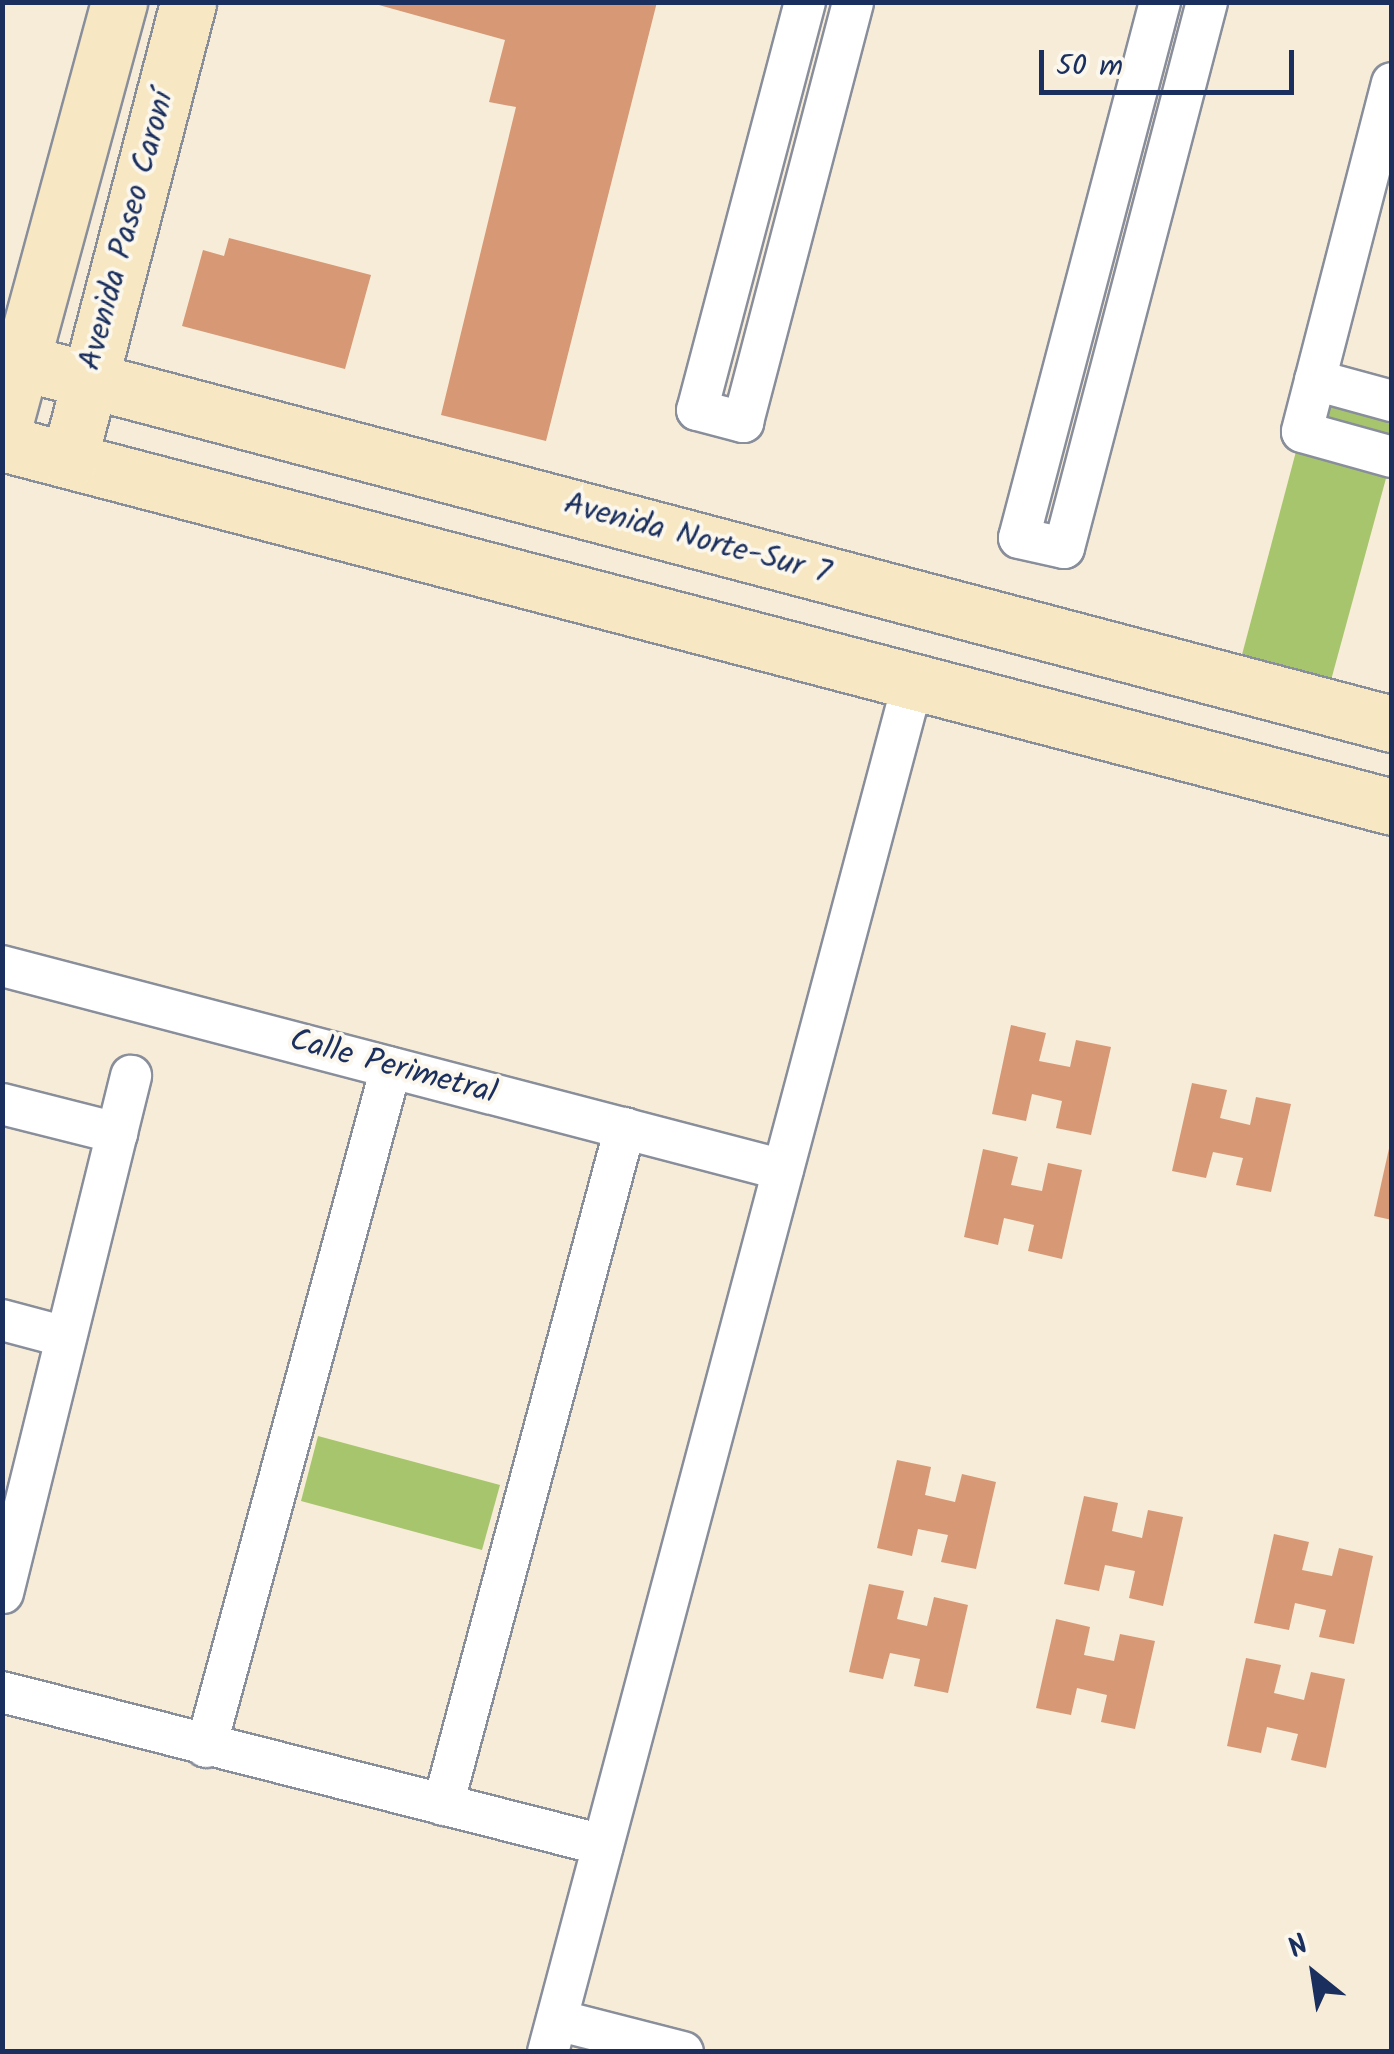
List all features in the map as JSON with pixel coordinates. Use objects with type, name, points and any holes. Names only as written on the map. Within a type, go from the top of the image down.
[{"type":"main road","points":[[2,433],[12,360],[52,250],[119,2]]},
{"type":"main road","name":"Avenida Paseo Caroní","points":[[69,460],[188,2]]},
{"type":"main road","points":[[2,299],[52,250]]},
{"type":"main road","points":[[117,276],[144,357],[194,408]]},
{"type":"main road","name":"Avenida Norte-Sur 7","points":[[12,360],[1392,724]]},
{"type":"main road","points":[[2,443],[1392,807]]},
{"type":"street","points":[[805,2],[697,410],[743,422],[853,2]]},
{"type":"street","points":[[1160,2],[1020,538],[1064,548],[1208,2]]},
{"type":"street","points":[[1392,83],[1302,432],[1392,456]]},
{"type":"street","points":[[1315,380],[1392,401]]},
{"type":"street","points":[[683,2052],[553,2036],[914,682]]},
{"type":"street","name":"Calle Perimetral","points":[[2,966],[783,1170]]},
{"type":"street","points":[[206,1747],[391,1068]]},
{"type":"street","points":[[3,1593],[8,1546],[66,1337],[131,1076]]},
{"type":"street","points":[[2,1104],[117,1134]]},
{"type":"street","points":[[443,1805],[625,1128]]},
{"type":"street","points":[[2,1320],[66,1337]]},
{"type":"street","points":[[2,1692],[206,1747],[604,1845]]},
{"type":"green space","points":[[1315,380],[1391,401],[1391,460],[1324,706],[1235,681]]},
{"type":"green space","points":[[318,1436],[500,1485],[482,1550],[301,1501]]},
{"type":"building","points":[[368,2],[657,2],[546,441],[441,415],[516,107],[489,102],[505,40]]},
{"type":"building","points":[[229,238],[371,275],[345,369],[182,326],[203,250],[224,256]]},
{"type":"building","points":[[1011,1025],[1046,1033],[1039,1061],[1070,1067],[1076,1040],[1111,1047],[1091,1135],[1056,1128],[1062,1101],[1032,1094],[1026,1121],[992,1114]]},
{"type":"building","points":[[1192,1083],[1227,1090],[1220,1118],[1250,1125],[1256,1097],[1291,1104],[1271,1192],[1236,1185],[1243,1158],[1213,1152],[1206,1178],[1172,1171]]},
{"type":"building","points":[[1392,1144],[1392,1220],[1374,1216]]},
{"type":"building","points":[[983,1149],[1018,1157],[1011,1185],[1042,1191],[1048,1163],[1082,1170],[1062,1259],[1028,1251],[1034,1225],[1004,1218],[998,1245],[964,1237]]},
{"type":"building","points":[[897,1460],[931,1467],[925,1495],[955,1502],[962,1474],[996,1482],[976,1569],[941,1562],[948,1535],[918,1529],[912,1556],[877,1548]]},
{"type":"building","points":[[1084,1496],[1118,1503],[1112,1531],[1142,1538],[1148,1510],[1183,1517],[1163,1606],[1129,1598],[1135,1571],[1105,1565],[1099,1591],[1064,1584]]},
{"type":"building","points":[[1274,1534],[1309,1542],[1302,1570],[1332,1576],[1339,1548],[1373,1556],[1354,1644],[1319,1637],[1326,1610],[1295,1603],[1289,1630],[1254,1623]]},
{"type":"building","points":[[869,1584],[904,1591],[897,1619],[927,1626],[934,1597],[968,1605],[948,1693],[914,1686],[920,1659],[890,1653],[883,1679],[849,1672]]},
{"type":"building","points":[[1056,1619],[1090,1627],[1084,1655],[1114,1661],[1120,1634],[1155,1641],[1135,1729],[1101,1722],[1107,1695],[1077,1688],[1071,1715],[1036,1708]]},
{"type":"building","points":[[1246,1658],[1281,1665],[1274,1693],[1304,1700],[1311,1672],[1345,1679],[1326,1768],[1291,1760],[1298,1734],[1267,1727],[1261,1753],[1227,1746]]}]
